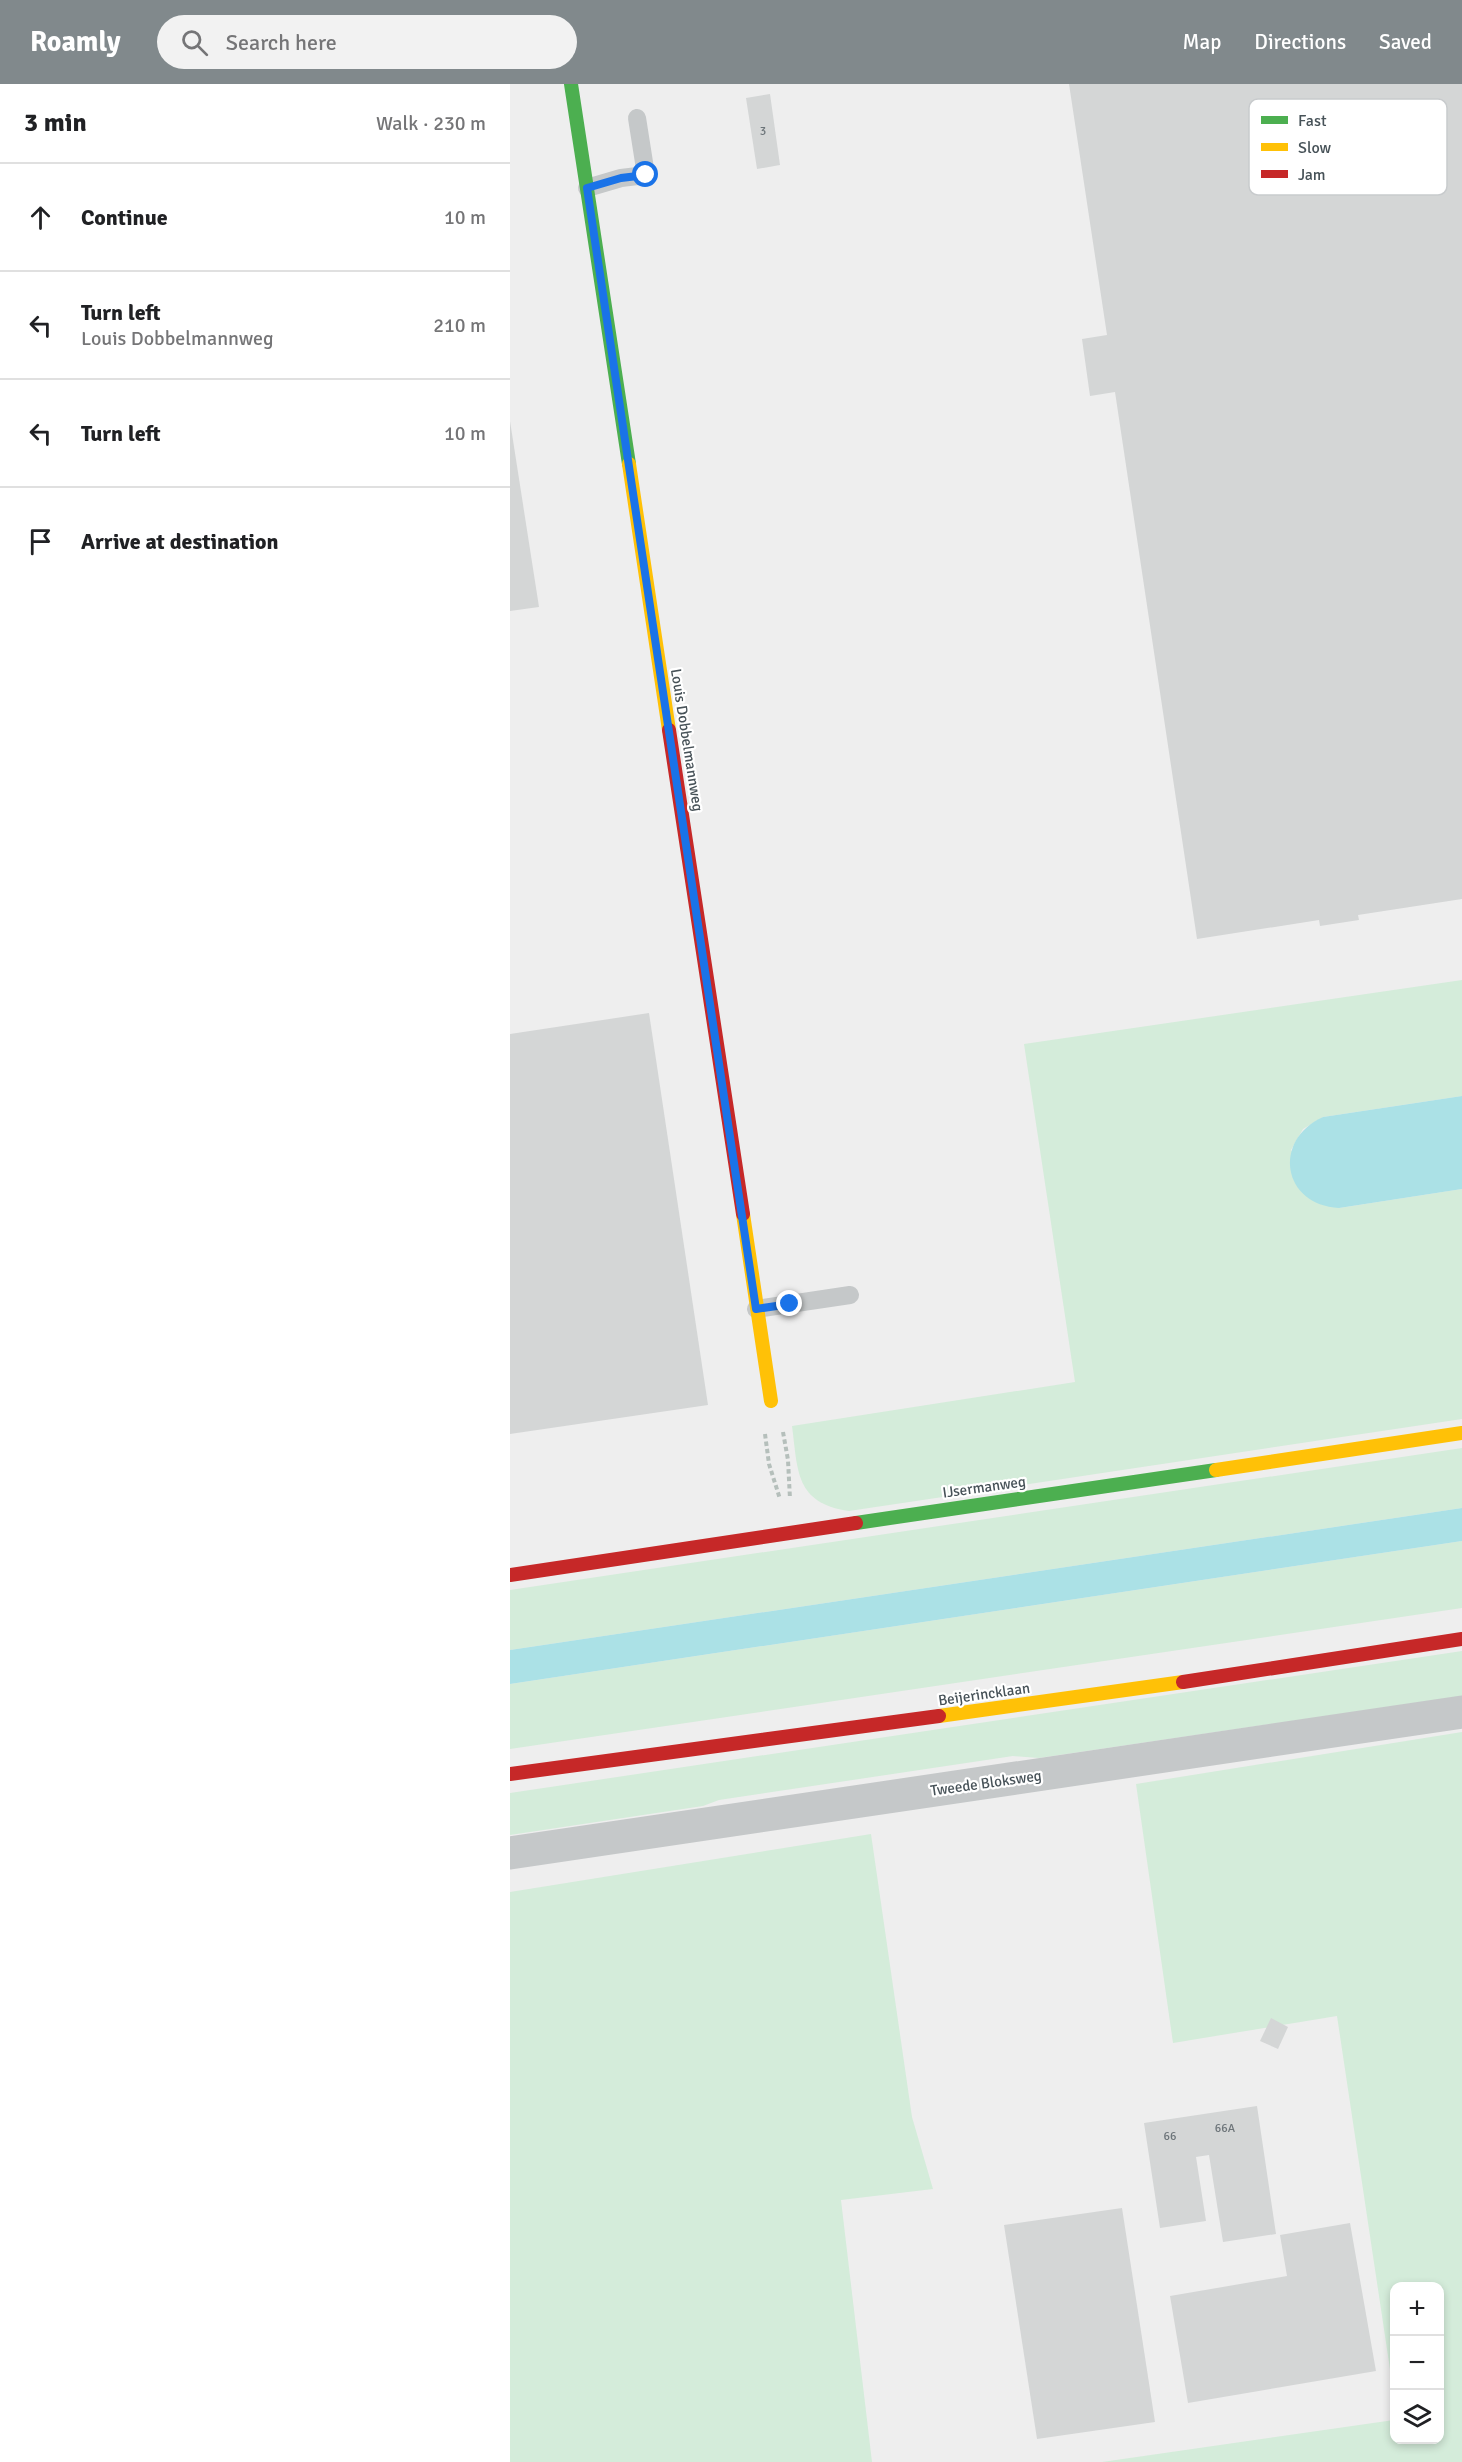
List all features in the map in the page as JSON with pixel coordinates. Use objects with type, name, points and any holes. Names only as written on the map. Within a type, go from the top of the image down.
[{"type":"street","name":"Louis Dobbelmannweg","points":[[571,84],[771,1401]]},
{"type":"street","name":"IJsermanweg","points":[[510,1575],[1462,1434]]},
{"type":"street","name":"Beijerincklaan","points":[[510,1774],[1104,1694],[1462,1639]]},
{"type":"street","name":"Tweede Bloksweg","points":[[510,1853],[1462,1712]]},
{"type":"lane","points":[[587,188],[621,178],[646,175],[637,118]]},
{"type":"lane","points":[[756,1309],[850,1295]]},
{"type":"path","points":[[771,1401],[765,1434],[769,1464],[791,1532]]},
{"type":"path","points":[[771,1401],[783,1433],[788,1460],[791,1532]]},
{"type":"green space","points":[[1462,980],[1462,1096],[1323,1117],[1303,1129],[1291,1150],[1339,1208],[1462,1189],[1462,1419],[849,1511],[818,1501],[809,1492],[798,1471],[792,1426],[1075,1382],[1024,1044]]},
{"type":"green space","points":[[1462,1448],[1462,1508],[510,1650],[510,1590]]},
{"type":"green space","points":[[1462,1541],[1462,1608],[510,1749],[510,1684]]},
{"type":"green space","points":[[1462,1651],[1462,1696],[1039,1758],[1013,1756],[719,1800],[703,1806],[510,1835],[510,1793]]},
{"type":"green space","points":[[1462,1732],[1462,2462],[1102,2462],[1390,2421],[1390,2444],[1444,2444],[1444,2282],[1390,2282],[1390,2369],[1337,2016],[1173,2043],[1136,1784]]},
{"type":"green space","points":[[871,1834],[912,2117],[933,2189],[841,2200],[872,2462],[510,2462],[510,1892]]},
{"type":"water","points":[[1462,1096],[1462,1189],[1339,1208],[1320,1204],[1305,1196],[1295,1184],[1290,1170],[1291,1155],[1296,1140],[1307,1127],[1323,1117]]},
{"type":"water","points":[[1462,1508],[1462,1541],[510,1684],[510,1650]]},
{"type":"building","points":[[1069,84],[1462,84],[1462,899],[1358,915],[1359,920],[1320,926],[1319,920],[1197,939],[1115,392],[1090,396],[1082,339],[1107,335]]},
{"type":"building","points":[[770,94],[780,165],[757,169],[746,98]]},
{"type":"building","points":[[510,421],[539,607],[510,611]]},
{"type":"building","points":[[649,1013],[708,1405],[510,1434],[510,1034]]},
{"type":"building","points":[[1271,2018],[1288,2027],[1278,2049],[1260,2041]]},
{"type":"building","points":[[1257,2106],[1276,2234],[1223,2242],[1209,2155],[1196,2157],[1206,2221],[1160,2228],[1144,2123]]},
{"type":"building","points":[[1122,2208],[1155,2422],[1037,2439],[1004,2225]]},
{"type":"building","points":[[1350,2223],[1376,2371],[1188,2403],[1170,2296],[1287,2276],[1280,2235]]},
{"type":"traffic: fast","points":[[571,84],[629,464]]},
{"type":"traffic: fast","points":[[856,1523],[1216,1470]]},
{"type":"traffic: slow","points":[[629,464],[669,730]]},
{"type":"traffic: slow","points":[[743,1214],[771,1401]]},
{"type":"traffic: slow","points":[[1216,1470],[1462,1433]]},
{"type":"traffic: slow","points":[[939,1716],[1183,1682]]},
{"type":"traffic: jam","points":[[669,730],[743,1214]]},
{"type":"traffic: jam","points":[[510,1575],[856,1523]]},
{"type":"traffic: jam","points":[[1183,1682],[1462,1639]]},
{"type":"traffic: jam","points":[[510,1774],[939,1716]]},
{"type":"route","points":[[646,175],[621,178],[587,188],[756,1309],[790,1304]]}]
